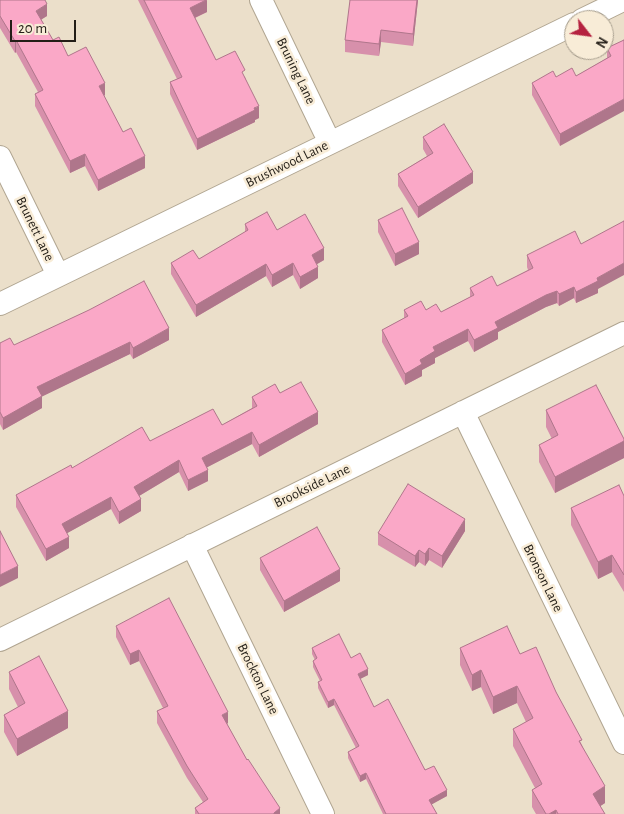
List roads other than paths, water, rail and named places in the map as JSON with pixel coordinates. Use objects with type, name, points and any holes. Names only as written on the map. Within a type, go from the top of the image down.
[{"type":"street","name":"Bruning Lane","points":[[261,0],[330,142]]},
{"type":"street","points":[[592,10],[623,0]]},
{"type":"street","name":"Brushwood Lane","points":[[0,304],[564,29]]},
{"type":"street","name":"Brunett Lane","points":[[0,156],[58,276]]},
{"type":"street","name":"Brookside Lane","points":[[0,640],[624,333]]},
{"type":"street","name":"Bronson Lane","points":[[463,412],[624,743]]},
{"type":"street","name":"Brockton Lane","points":[[192,545],[323,814]]}]
